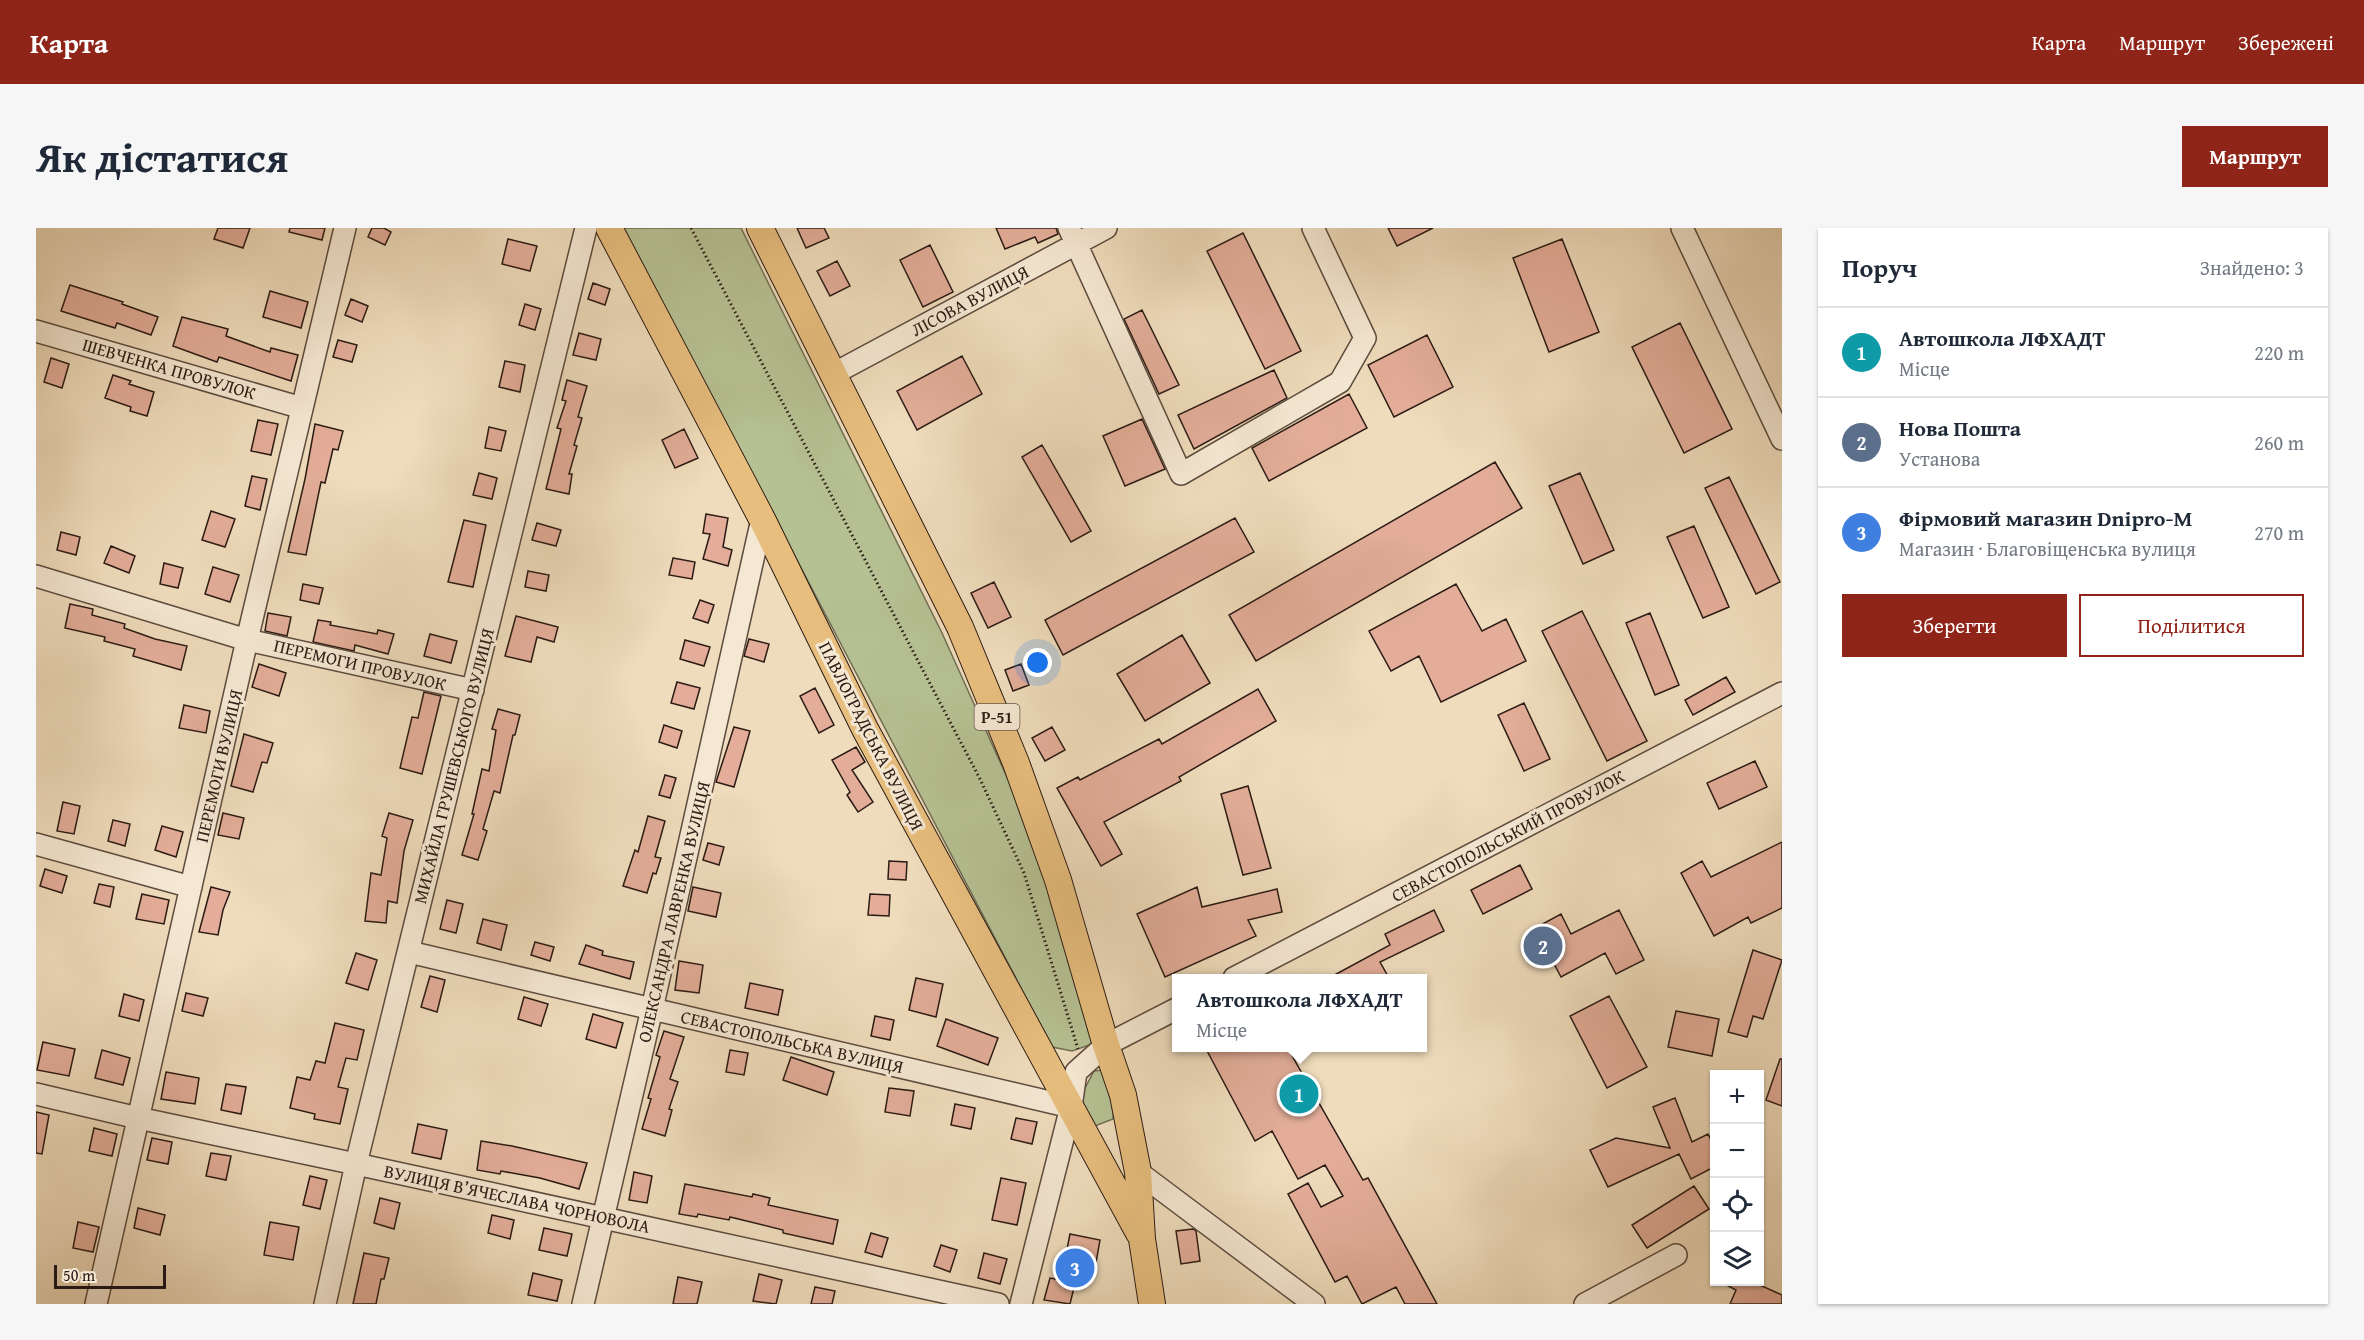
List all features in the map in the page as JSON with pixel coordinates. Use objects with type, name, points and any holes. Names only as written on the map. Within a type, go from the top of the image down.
[{"type":"main road","name":"ПАВЛОГРАДСЬКА ВУЛИЦЯ","points":[[609,228],[762,519],[865,729],[1142,1239]]},
{"type":"main road","name":"ПАВЛОГРАДСЬКА ВУЛИЦЯ","points":[[760,228],[960,627],[1016,763],[1058,880],[1106,1045],[1123,1095],[1138,1172],[1142,1239],[1152,1304]]},
{"type":"street","name":"ПЕРЕМОГИ ВУЛИЦЯ","points":[[96,1304],[247,640],[345,228]]},
{"type":"street","name":"МИХАЙЛА ГРУШЕВСЬКОГО ВУЛИЦЯ","points":[[325,1304],[356,1164],[586,228]]},
{"type":"street","name":"ЛІСОВА ВУЛИЦЯ","points":[[833,374],[1072,236],[1106,228]]},
{"type":"street","points":[[1072,236],[1181,474],[1340,382],[1365,338],[1313,228]]},
{"type":"street","points":[[1682,228],[1782,439]]},
{"type":"street","name":"ШЕВЧЕНКА ПРОВУЛОК","points":[[36,331],[302,408]]},
{"type":"street","name":"ОЛЕКСАНДРА ЛАВРЕНКА ВУЛИЦЯ","points":[[583,1304],[762,519]]},
{"type":"street","name":"ПЕРЕМОГИ ПРОВУЛОК","points":[[36,576],[247,640],[473,690]]},
{"type":"street","name":"СЕВАСТОПОЛЬСЬКИЙ ПРОВУЛОК","points":[[1242,974],[1782,693]]},
{"type":"street","points":[[36,844],[191,887]]},
{"type":"street","name":"СЕВАСТОПОЛЬСЬКА ВУЛИЦЯ","points":[[409,952],[1071,1107]]},
{"type":"street","points":[[1021,1304],[1071,1107],[1076,1072],[1106,1045],[1172,1011]]},
{"type":"street","name":"ВУЛИЦЯ В’ЯЧЕСЛАВА ЧОРНОВОЛА","points":[[36,1094],[998,1304]]},
{"type":"street","points":[[1138,1172],[1314,1304]]},
{"type":"street","points":[[1585,1304],[1676,1255]]},
{"type":"path","points":[[691,228],[990,800],[1024,873],[1078,1049]]},
{"type":"green space","points":[[623,228],[741,228],[942,633],[1042,855],[1095,1043],[1072,1051],[1052,1047]]},
{"type":"green space","points":[[1103,1070],[1114,1106],[1113,1119],[1095,1126],[1084,1117],[1081,1096],[1094,1071]]},
{"type":"building","points":[[218,228],[250,228],[243,248],[214,239]]},
{"type":"building","points":[[290,228],[325,228],[322,240],[289,232]]},
{"type":"building","points":[[372,228],[384,228],[391,232],[385,245],[368,237]]},
{"type":"building","points":[[797,228],[824,228],[829,238],[806,248]]},
{"type":"building","points":[[996,228],[1056,228],[1058,234],[1038,243],[1035,237],[1005,249]]},
{"type":"building","points":[[1388,228],[1433,228],[1397,246]]},
{"type":"building","points":[[1243,233],[1301,351],[1265,369],[1207,251]]},
{"type":"building","points":[[508,239],[537,246],[530,271],[502,264]]},
{"type":"building","points":[[1562,239],[1599,332],[1549,352],[1513,258]]},
{"type":"building","points":[[930,245],[953,292],[923,307],[900,260]]},
{"type":"building","points":[[837,261],[850,286],[830,296],[817,271]]},
{"type":"building","points":[[593,283],[610,289],[605,305],[588,299]]},
{"type":"building","points":[[70,285],[123,302],[122,304],[158,317],[151,335],[117,323],[115,328],[61,311]]},
{"type":"building","points":[[270,291],[308,302],[301,328],[263,317]]},
{"type":"building","points":[[351,299],[368,306],[362,322],[345,315]]},
{"type":"building","points":[[525,304],[541,309],[535,330],[519,325]]},
{"type":"building","points":[[1142,310],[1179,385],[1159,394],[1124,319]]},
{"type":"building","points":[[182,317],[228,329],[226,336],[270,352],[271,348],[298,355],[291,381],[219,357],[217,362],[173,346]]},
{"type":"building","points":[[1680,323],[1732,429],[1684,453],[1632,347]]},
{"type":"building","points":[[579,333],[601,339],[596,360],[573,355]]},
{"type":"building","points":[[1427,335],[1453,387],[1394,417],[1368,365]]},
{"type":"building","points":[[338,340],[357,345],[352,362],[333,357]]},
{"type":"building","points":[[962,356],[982,394],[917,430],[897,391]]},
{"type":"building","points":[[51,358],[69,364],[62,388],[44,382]]},
{"type":"building","points":[[505,361],[525,365],[520,392],[499,387]]},
{"type":"building","points":[[1274,370],[1287,398],[1194,449],[1178,415]]},
{"type":"building","points":[[113,375],[131,381],[129,384],[154,392],[147,416],[130,411],[131,407],[105,398]]},
{"type":"building","points":[[567,380],[587,386],[578,417],[582,418],[569,474],[572,474],[569,494],[546,489],[561,429],[557,428],[566,401],[562,400]]},
{"type":"building","points":[[1349,394],[1367,428],[1269,481],[1252,448]]},
{"type":"building","points":[[1142,419],[1165,469],[1125,486],[1103,436]]},
{"type":"building","points":[[258,420],[278,424],[271,455],[251,451]]},
{"type":"building","points":[[315,424],[343,431],[338,450],[333,449],[325,483],[321,482],[306,555],[288,552]]},
{"type":"building","points":[[489,427],[506,431],[501,451],[485,448]]},
{"type":"building","points":[[684,429],[698,458],[675,468],[662,440]]},
{"type":"building","points":[[1042,445],[1091,531],[1071,542],[1022,457]]},
{"type":"building","points":[[1495,462],[1522,508],[1256,661],[1229,615]]},
{"type":"building","points":[[479,473],[497,478],[492,499],[473,495]]},
{"type":"building","points":[[1580,473],[1614,550],[1583,564],[1549,486]]},
{"type":"building","points":[[252,476],[267,479],[260,510],[245,506]]},
{"type":"building","points":[[1729,477],[1780,582],[1756,594],[1705,488]]},
{"type":"building","points":[[211,511],[235,519],[225,547],[202,540]]},
{"type":"building","points":[[706,514],[728,518],[723,547],[732,550],[728,566],[703,559],[710,534],[703,533]]},
{"type":"building","points":[[1235,518],[1254,552],[1063,655],[1045,620]]},
{"type":"building","points":[[464,520],[486,525],[473,587],[448,582]]},
{"type":"building","points":[[537,523],[561,530],[556,546],[532,540]]},
{"type":"building","points":[[1694,526],[1729,607],[1703,618],[1667,537]]},
{"type":"building","points":[[61,532],[80,537],[76,555],[57,550]]},
{"type":"building","points":[[111,546],[135,556],[129,573],[104,563]]},
{"type":"building","points":[[673,558],[695,562],[692,579],[669,575]]},
{"type":"building","points":[[164,563],[183,568],[178,588],[160,584]]},
{"type":"building","points":[[213,567],[239,575],[230,602],[205,594]]},
{"type":"building","points":[[528,571],[549,575],[546,591],[525,587]]},
{"type":"building","points":[[994,582],[1011,617],[988,628],[971,593]]},
{"type":"building","points":[[303,584],[323,588],[319,604],[300,600]]},
{"type":"building","points":[[1456,584],[1482,631],[1506,619],[1526,661],[1441,702],[1419,656],[1391,671],[1369,631]]},
{"type":"building","points":[[700,600],[714,605],[708,623],[693,618]]},
{"type":"building","points":[[70,604],[93,609],[92,615],[125,624],[124,628],[155,639],[187,646],[181,670],[133,656],[135,649],[104,641],[105,637],[65,628]]},
{"type":"building","points":[[1582,611],[1647,741],[1607,761],[1542,631]]},
{"type":"building","points":[[268,613],[291,617],[287,636],[265,631]]},
{"type":"building","points":[[1650,613],[1679,685],[1655,695],[1626,623]]},
{"type":"building","points":[[516,616],[558,627],[554,642],[537,637],[531,662],[505,656]]},
{"type":"building","points":[[318,620],[331,622],[330,625],[377,634],[378,630],[394,634],[388,654],[355,645],[354,651],[313,642]]},
{"type":"building","points":[[430,634],[457,641],[451,663],[424,656]]},
{"type":"building","points":[[1182,635],[1210,683],[1145,721],[1117,674]]},
{"type":"building","points":[[749,639],[769,644],[764,662],[744,656]]},
{"type":"building","points":[[685,640],[710,647],[704,666],[680,659]]},
{"type":"building","points":[[259,664],[286,673],[279,696],[252,687]]},
{"type":"building","points":[[1021,664],[1029,685],[1013,691],[1005,670]]},
{"type":"building","points":[[1726,677],[1735,692],[1693,715],[1685,700]]},
{"type":"building","points":[[677,682],[700,688],[694,709],[671,703]]},
{"type":"building","points":[[815,688],[834,725],[819,733],[800,696]]},
{"type":"building","points":[[1258,689],[1276,721],[1179,777],[1181,781],[1104,822],[1122,854],[1101,866],[1057,788],[1078,777],[1080,780],[1159,739],[1162,744]]},
{"type":"building","points":[[424,692],[441,696],[422,774],[400,768],[412,717],[418,718]]},
{"type":"building","points":[[1524,703],[1550,759],[1524,771],[1498,715]]},
{"type":"building","points":[[184,705],[210,711],[206,733],[179,728]]},
{"type":"building","points":[[498,709],[520,715],[515,735],[513,735],[500,793],[494,791],[483,829],[487,831],[478,860],[462,855],[474,814],[472,814],[482,769],[489,771],[496,730],[492,729]]},
{"type":"building","points":[[664,725],[682,731],[677,748],[659,742]]},
{"type":"building","points":[[734,727],[750,731],[734,787],[716,782]]},
{"type":"building","points":[[1052,727],[1065,750],[1045,761],[1032,738]]},
{"type":"building","points":[[244,734],[273,743],[267,763],[262,762],[253,792],[231,786]]},
{"type":"building","points":[[856,747],[865,762],[852,770],[873,802],[858,812],[847,795],[850,792],[832,760]]},
{"type":"building","points":[[1755,761],[1767,787],[1719,809],[1707,783]]},
{"type":"building","points":[[665,775],[676,778],[670,798],[659,795]]},
{"type":"building","points":[[1248,786],[1271,868],[1243,875],[1221,794]]},
{"type":"building","points":[[63,802],[80,806],[74,834],[57,831]]},
{"type":"building","points":[[223,813],[244,818],[239,839],[218,835]]},
{"type":"building","points":[[389,813],[413,820],[404,851],[397,903],[388,901],[386,923],[365,921],[371,873],[381,875],[387,838],[382,836]]},
{"type":"building","points":[[648,816],[665,821],[655,857],[661,858],[656,874],[653,873],[647,893],[623,886],[635,850],[638,852]]},
{"type":"building","points":[[113,820],[130,824],[125,846],[108,841]]},
{"type":"building","points":[[162,826],[183,832],[176,857],[155,850]]},
{"type":"building","points":[[1782,842],[1782,908],[1751,923],[1748,917],[1714,936],[1681,873],[1702,861],[1711,877]]},
{"type":"building","points":[[708,843],[724,847],[719,865],[703,860]]},
{"type":"building","points":[[889,861],[907,862],[906,880],[888,879]]},
{"type":"building","points":[[1520,865],[1532,889],[1483,914],[1471,890]]},
{"type":"building","points":[[45,869],[67,876],[62,893],[40,886]]},
{"type":"building","points":[[99,884],[114,887],[110,907],[94,903]]},
{"type":"building","points":[[211,887],[230,892],[223,910],[218,935],[199,932]]},
{"type":"building","points":[[693,887],[721,893],[716,917],[688,911]]},
{"type":"building","points":[[1197,887],[1202,907],[1277,889],[1282,912],[1248,920],[1256,936],[1165,977],[1137,914]]},
{"type":"building","points":[[142,894],[169,900],[164,924],[136,919]]},
{"type":"building","points":[[870,894],[890,895],[889,916],[868,915]]},
{"type":"building","points":[[447,900],[463,904],[456,933],[440,929]]},
{"type":"building","points":[[1434,910],[1444,931],[1380,962],[1387,974],[1336,974],[1390,945],[1385,934]]},
{"type":"building","points":[[1619,910],[1644,960],[1616,974],[1605,953],[1561,977],[1535,928],[1561,914],[1571,934]]},
{"type":"building","points":[[483,919],[507,925],[501,950],[477,943]]},
{"type":"building","points":[[535,942],[554,947],[550,961],[531,955]]},
{"type":"building","points":[[586,945],[603,951],[602,955],[634,962],[630,979],[579,964]]},
{"type":"building","points":[[1753,950],[1782,960],[1763,1019],[1753,1016],[1747,1037],[1728,1032]]},
{"type":"building","points":[[356,953],[377,960],[368,990],[346,983]]},
{"type":"building","points":[[679,961],[703,965],[699,993],[675,990]]},
{"type":"building","points":[[430,976],[445,980],[437,1012],[421,1007]]},
{"type":"building","points":[[916,978],[943,984],[936,1017],[909,1010]]},
{"type":"building","points":[[750,983],[783,990],[778,1015],[745,1008]]},
{"type":"building","points":[[186,993],[208,998],[203,1016],[182,1011]]},
{"type":"building","points":[[124,994],[144,1000],[139,1021],[119,1016]]},
{"type":"building","points":[[1609,996],[1647,1067],[1607,1088],[1570,1016]]},
{"type":"building","points":[[524,997],[548,1004],[541,1026],[518,1019]]},
{"type":"building","points":[[1676,1011],[1719,1019],[1712,1056],[1668,1047]]},
{"type":"building","points":[[593,1014],[623,1023],[616,1048],[586,1039]]},
{"type":"building","points":[[875,1016],[894,1020],[890,1040],[871,1036]]},
{"type":"building","points":[[946,1019],[998,1038],[988,1065],[937,1046]]},
{"type":"building","points":[[335,1023],[364,1030],[357,1060],[346,1058],[338,1087],[348,1089],[340,1124],[314,1119],[315,1114],[290,1108],[297,1077],[310,1080],[316,1061],[325,1063]]},
{"type":"building","points":[[664,1031],[684,1037],[670,1079],[678,1082],[669,1109],[672,1110],[665,1136],[642,1129],[660,1057],[656,1055]]},
{"type":"building","points":[[43,1042],[75,1049],[69,1076],[37,1070]]},
{"type":"building","points":[[102,1050],[130,1058],[123,1085],[95,1078]]},
{"type":"building","points":[[730,1050],[748,1053],[744,1075],[726,1072]]},
{"type":"building","points":[[1208,1052],[1290,1052],[1363,1180],[1368,1178],[1437,1304],[1405,1304],[1396,1287],[1362,1304],[1347,1276],[1335,1282],[1288,1194],[1308,1183],[1321,1207],[1343,1196],[1325,1165],[1298,1179],[1272,1131],[1255,1141]]},
{"type":"building","points":[[791,1057],[834,1072],[827,1095],[783,1080]]},
{"type":"building","points":[[1780,1059],[1782,1059],[1782,1106],[1766,1100]]},
{"type":"building","points":[[166,1072],[199,1078],[195,1104],[161,1099]]},
{"type":"building","points":[[226,1084],[246,1087],[241,1114],[221,1110]]},
{"type":"building","points":[[889,1088],[914,1091],[910,1116],[885,1112]]},
{"type":"building","points":[[1675,1098],[1692,1142],[1708,1134],[1710,1138],[1710,1169],[1691,1179],[1679,1154],[1608,1187],[1590,1150],[1616,1138],[1670,1148],[1653,1107]]},
{"type":"building","points":[[955,1104],[975,1108],[971,1129],[951,1125]]},
{"type":"building","points":[[36,1112],[49,1115],[42,1154],[36,1153]]},
{"type":"building","points":[[1016,1118],[1037,1122],[1032,1144],[1011,1139]]},
{"type":"building","points":[[418,1124],[447,1130],[441,1159],[412,1153]]},
{"type":"building","points":[[94,1128],[117,1134],[112,1156],[89,1151]]},
{"type":"building","points":[[152,1138],[172,1142],[168,1164],[147,1160]]},
{"type":"building","points":[[481,1141],[587,1163],[579,1189],[540,1178],[501,1171],[500,1174],[477,1170]]},
{"type":"building","points":[[211,1153],[231,1156],[226,1180],[206,1176]]},
{"type":"building","points":[[634,1172],[652,1176],[647,1203],[629,1200]]},
{"type":"building","points":[[310,1176],[327,1180],[320,1209],[303,1205]]},
{"type":"building","points":[[1001,1178],[1026,1183],[1017,1225],[992,1220]]},
{"type":"building","points":[[685,1184],[752,1197],[753,1194],[770,1198],[768,1205],[838,1220],[833,1244],[783,1233],[783,1230],[730,1217],[729,1220],[698,1214],[697,1217],[679,1214]]},
{"type":"building","points":[[1694,1186],[1709,1209],[1647,1248],[1632,1225]]},
{"type":"building","points":[[380,1198],[400,1203],[394,1229],[374,1223]]},
{"type":"building","points":[[138,1208],[165,1215],[160,1235],[134,1228]]},
{"type":"building","points":[[492,1215],[514,1220],[510,1239],[488,1233]]},
{"type":"building","points":[[78,1222],[99,1227],[93,1252],[73,1248]]},
{"type":"building","points":[[270,1222],[299,1227],[293,1260],[264,1255]]},
{"type":"building","points":[[544,1228],[572,1234],[567,1256],[539,1250]]},
{"type":"building","points":[[1193,1229],[1196,1231],[1200,1261],[1181,1264],[1176,1231]]},
{"type":"building","points":[[871,1233],[888,1238],[882,1257],[865,1252]]},
{"type":"building","points":[[1070,1234],[1100,1240],[1094,1274],[1078,1271],[1070,1304],[1044,1300],[1050,1278],[1061,1280]]},
{"type":"building","points":[[941,1245],[957,1250],[950,1272],[934,1266]]},
{"type":"building","points":[[364,1253],[389,1258],[384,1279],[381,1279],[376,1304],[353,1304]]},
{"type":"building","points":[[984,1253],[1007,1259],[1000,1284],[978,1278]]},
{"type":"building","points":[[533,1273],[562,1280],[557,1301],[528,1295]]},
{"type":"building","points":[[759,1274],[782,1280],[776,1304],[753,1301]]},
{"type":"building","points":[[678,1277],[702,1282],[697,1304],[673,1304]]},
{"type":"building","points":[[1728,1286],[1762,1286],[1782,1295],[1782,1304],[1730,1304],[1736,1290]]},
{"type":"building","points":[[815,1287],[835,1291],[832,1304],[811,1304]]},
{"type":"place","name":"Нова Пошта","points":[[1543,946]]},
{"type":"place","name":"Автошкола ЛФХАДТ","points":[[1299,1094]]},
{"type":"place","name":"Фірмовий магазин Dnipro-M","points":[[1075,1268]]}]
